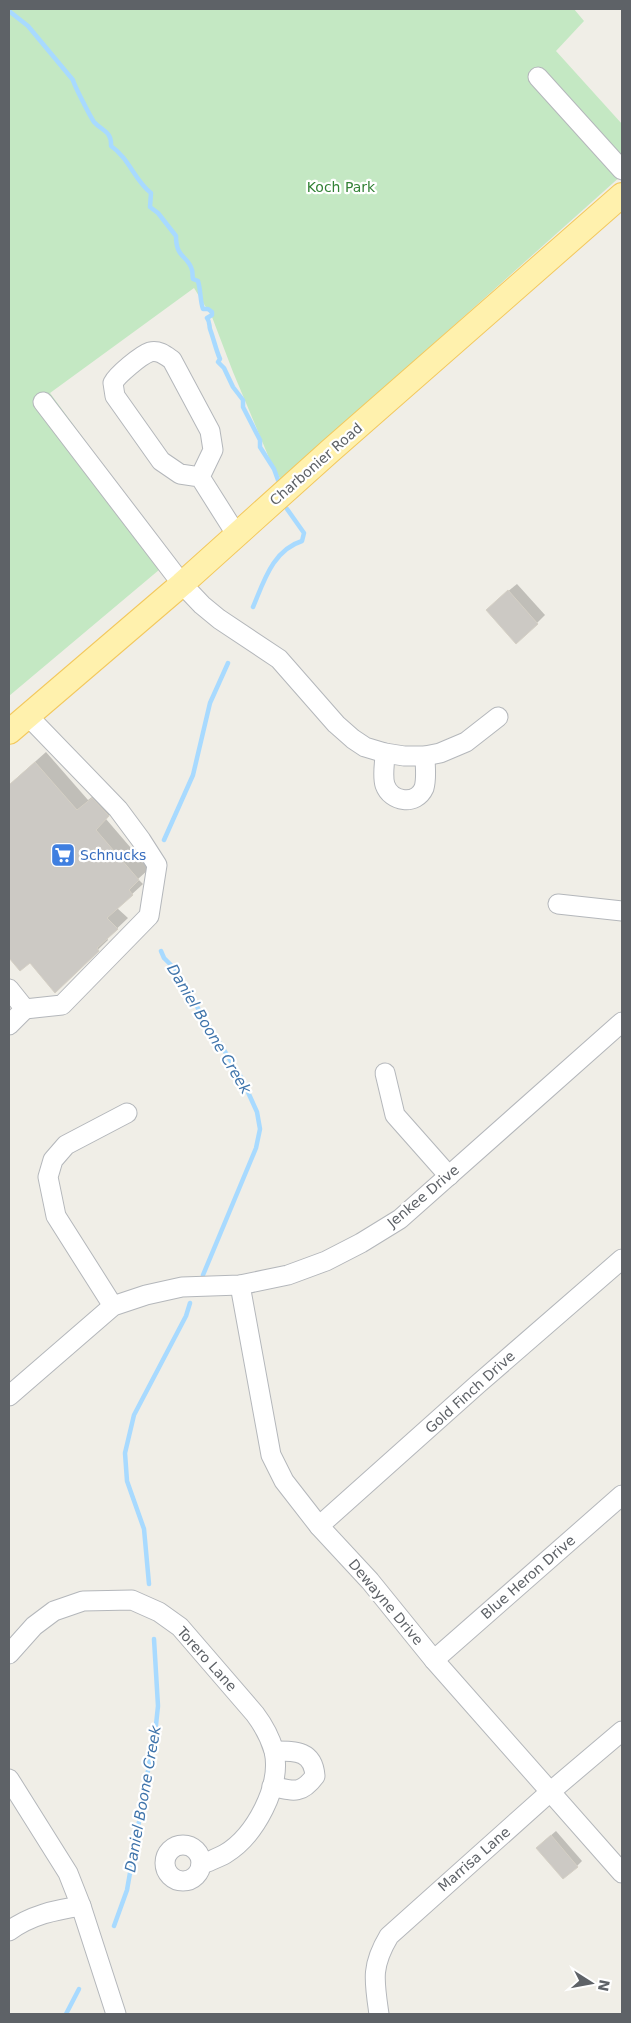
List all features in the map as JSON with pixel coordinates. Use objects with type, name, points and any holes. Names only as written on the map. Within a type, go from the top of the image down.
[{"type":"main road","name":"Charbonier Road","points":[[9,732],[182,584],[236,534],[622,195]]},
{"type":"street","points":[[538,77],[622,170]]},
{"type":"street","points":[[200,477],[213,450],[210,431],[172,360],[162,352],[150,352],[118,375],[113,383],[115,396],[161,461],[180,474],[200,477],[236,534]]},
{"type":"street","points":[[43,402],[182,584],[202,605],[279,659],[352,739],[365,747],[385,753],[404,756],[425,756],[440,753],[466,742],[498,717]]},
{"type":"street","points":[[9,1025],[25,1009],[62,1005],[149,916],[157,865],[142,840],[118,808],[28,716]]},
{"type":"street","points":[[385,753],[384,782],[389,793],[398,799],[409,800],[418,796],[423,788],[426,778],[425,756]]},
{"type":"street","points":[[558,904],[622,911]]},
{"type":"street","points":[[9,989],[25,1009]]},
{"type":"street","name":"Jenkee Drive","points":[[9,1396],[113,1306],[146,1295],[182,1288],[240,1286],[288,1275],[326,1261],[361,1244],[400,1219],[622,1022]]},
{"type":"street","points":[[385,1073],[395,1115],[449,1176]]},
{"type":"street","points":[[113,1306],[56,1216],[48,1177],[53,1160],[66,1145],[127,1113]]},
{"type":"street","name":"Gold Finch Drive","points":[[319,1526],[622,1259]]},
{"type":"street","name":"Dewayne Drive","points":[[240,1286],[271,1455],[284,1481],[319,1526],[370,1581],[434,1660],[622,1872]]},
{"type":"street","name":"Blue Heron Drive","points":[[434,1660],[622,1494]]},
{"type":"street","name":"Torero Lane","points":[[9,1654],[34,1626],[54,1611],[83,1601],[132,1600],[159,1612],[180,1627],[255,1714],[266,1729],[274,1752],[272,1786],[267,1804],[255,1823],[241,1841],[226,1853],[201,1865]]},
{"type":"street","name":"Marrisa Lane","points":[[379,2014],[375,1984],[376,1967],[379,1953],[389,1936],[550,1792],[622,1731]]},
{"type":"street","points":[[272,1786],[298,1790],[308,1786],[315,1776],[314,1765],[306,1756],[297,1751],[274,1752]]},
{"type":"street","points":[[9,1779],[68,1873],[81,1906],[116,2014]]},
{"type":"street","points":[[9,1931],[34,1917],[54,1910],[81,1906]]},
{"type":"green space","name":"Koch Park","points":[[9,9],[574,9],[584,21],[556,51],[622,124],[622,175],[281,480],[272,465],[212,317],[194,288],[50,393],[172,559],[9,696]]},
{"type":"building","points":[[508,590],[538,624],[516,644],[486,610]]},
{"type":"building","name":"Schnucks","points":[[35,762],[77,810],[92,798],[109,816],[96,830],[139,880],[129,890],[133,895],[107,918],[118,929],[97,948],[99,951],[55,993],[30,963],[20,971],[9,958],[9,785]]},
{"type":"building","points":[[551,1835],[578,1867],[563,1879],[536,1848]]},
{"type":"waterway","name":"Daniel Boone Creek","points":[[9,11],[28,26],[73,80],[94,122],[108,134],[111,146],[123,157],[145,188],[151,193],[150,207],[158,213],[176,236],[178,249],[190,265],[193,279],[198,281],[203,309],[208,309],[212,312],[212,315],[207,318],[220,359],[218,362],[224,368],[233,387],[243,400],[243,407],[260,440],[260,447],[274,469],[278,480]]},
{"type":"waterway","name":"Daniel Boone Creek","points":[[253,607],[266,577],[277,559],[292,545],[302,541],[304,533],[287,509]]},
{"type":"waterway","name":"Daniel Boone Creek","points":[[164,840],[193,775],[210,703],[228,663]]},
{"type":"waterway","name":"Daniel Boone Creek","points":[[161,951],[164,958],[175,969],[242,1079],[257,1112],[260,1129],[256,1148],[203,1275]]},
{"type":"waterway","name":"Daniel Boone Creek","points":[[149,1584],[144,1529],[127,1481],[125,1453],[134,1415],[186,1316],[190,1303]]},
{"type":"waterway","name":"Daniel Boone Creek","points":[[114,1926],[127,1890],[156,1725],[158,1706],[154,1639]]},
{"type":"waterway","name":"Daniel Boone Creek","points":[[66,2014],[79,1989]]},
{"type":"place","name":"Schnucks","points":[[63,855]]}]
